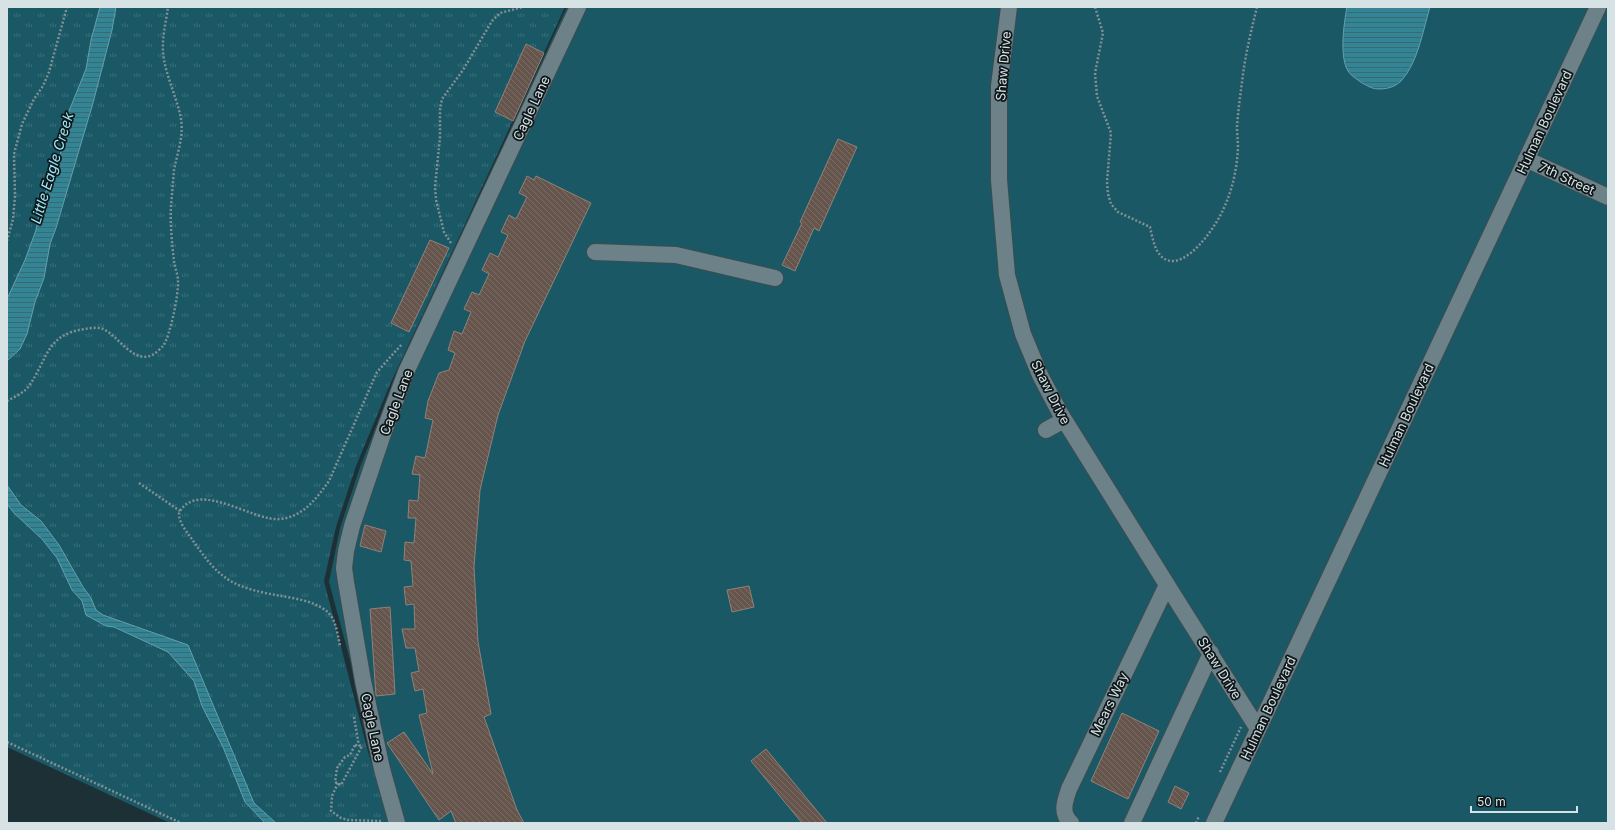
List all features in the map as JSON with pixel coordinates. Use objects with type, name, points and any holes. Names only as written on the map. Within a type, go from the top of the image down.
[{"type":"street","name":"Cagle Lane","points":[[397,823],[382,769],[362,681],[344,568],[346,551],[360,501],[406,372],[578,7]]},
{"type":"street","name":"Shaw Drive","points":[[1009,7],[999,86],[999,180],[1007,275],[1023,334],[1040,376],[1064,420],[1258,728]]},
{"type":"street","name":"Hulman Boulevard","points":[[1214,823],[1598,7]]},
{"type":"street","name":"7th Street","points":[[1526,158],[1608,197]]},
{"type":"street","points":[[596,252],[676,255],[775,278]]},
{"type":"street","points":[[1046,430],[1064,420]]},
{"type":"street","name":"Mears Way","points":[[1071,823],[1066,819],[1064,812],[1064,804],[1069,789],[1167,585]]},
{"type":"street","points":[[1132,823],[1211,653]]},
{"type":"path","points":[[7,241],[13,219],[14,154],[22,124],[49,72],[67,7]]},
{"type":"path","points":[[7,401],[29,387],[48,351],[64,334],[74,330],[103,329],[131,352],[140,356],[153,354],[163,346],[167,337],[177,296],[178,282],[174,260],[171,209],[174,171],[181,131],[181,119],[163,52],[168,7]]},
{"type":"path","points":[[448,250],[451,243],[444,232],[436,200],[435,186],[442,100],[463,70],[482,35],[492,21],[500,13],[522,7]]},
{"type":"path","points":[[1095,7],[1103,33],[1095,73],[1097,96],[1111,133],[1107,182],[1109,199],[1111,204],[1118,212],[1150,227],[1156,250],[1161,257],[1170,261],[1176,261],[1194,251],[1211,232],[1225,206],[1234,182],[1238,148],[1237,127],[1242,80],[1250,36],[1258,7]]},
{"type":"path","points":[[342,651],[334,620],[325,610],[302,600],[268,594],[246,588],[223,576],[212,566],[187,532],[179,516],[180,511],[188,504],[197,500],[210,500],[226,503],[255,515],[280,519],[294,515],[305,509],[320,495],[329,481],[377,372],[407,339]]},
{"type":"path","points":[[139,483],[180,511]]},
{"type":"path","points":[[338,783],[340,785],[362,746],[359,746],[354,716]]},
{"type":"path","points":[[7,742],[181,823]]},
{"type":"path","points":[[359,746],[356,745],[337,768],[336,782],[338,783],[332,796],[331,811],[341,818],[348,820],[380,820],[383,823]]},
{"type":"green space","points":[[7,7],[565,7],[391,382],[356,466],[336,527],[324,581],[368,752],[390,823],[170,823],[7,747]]},
{"type":"green space","points":[[567,7],[1608,7],[1608,823],[394,823],[329,582],[340,528],[360,467],[394,382]]},
{"type":"shaded area","points":[[100,7],[116,7],[112,30],[93,103],[50,244],[44,278],[35,302],[27,334],[20,349],[7,361],[7,299],[25,260],[36,230],[40,209],[51,177],[58,166],[69,111],[86,69],[91,40]]},
{"type":"shaded area","points":[[1347,7],[1430,7],[1416,56],[1407,74],[1396,85],[1385,89],[1372,88],[1352,76],[1348,71],[1345,65],[1343,48]]},
{"type":"shaded area","points":[[7,485],[21,505],[41,521],[59,545],[91,598],[96,610],[103,615],[188,645],[254,803],[276,823],[265,823],[245,802],[223,747],[202,706],[194,681],[168,652],[114,627],[106,626],[86,615],[82,601],[72,590],[57,558],[42,539],[14,513],[7,504]]},
{"type":"building","points":[[526,44],[544,53],[513,121],[495,112]]},
{"type":"building","points":[[838,139],[857,147],[819,231],[814,228],[795,271],[782,265],[802,223],[800,222]]},
{"type":"building","points":[[527,176],[534,180],[536,176],[591,203],[525,341],[498,415],[480,490],[474,567],[478,642],[491,714],[484,717],[517,810],[524,823],[456,823],[451,811],[439,820],[387,743],[404,732],[433,774],[419,715],[427,713],[423,689],[415,691],[411,673],[419,671],[415,648],[406,648],[402,629],[415,629],[414,604],[406,605],[404,587],[413,586],[411,561],[404,560],[405,542],[414,543],[416,518],[408,518],[409,500],[418,501],[420,475],[412,474],[416,456],[425,458],[433,420],[425,418],[428,401],[439,373],[449,370],[455,353],[448,350],[454,331],[462,334],[471,312],[464,309],[472,292],[479,295],[489,274],[482,270],[490,253],[498,257],[508,235],[501,232],[509,215],[516,219],[527,197],[519,193]]},
{"type":"building","points":[[430,240],[449,248],[409,332],[391,323]]},
{"type":"building","points":[[365,525],[386,531],[381,552],[360,546]]},
{"type":"building","points":[[749,586],[754,607],[732,612],[727,590]]},
{"type":"building","points":[[390,607],[395,694],[376,696],[370,609]]},
{"type":"building","points":[[1122,713],[1159,731],[1128,799],[1091,781]]},
{"type":"building","points":[[766,749],[827,823],[802,823],[751,761]]},
{"type":"building","points":[[1175,786],[1189,793],[1181,809],[1168,802]]},
{"type":"water label","name":"Little Eagle Creek","points":[[52,168]]}]
